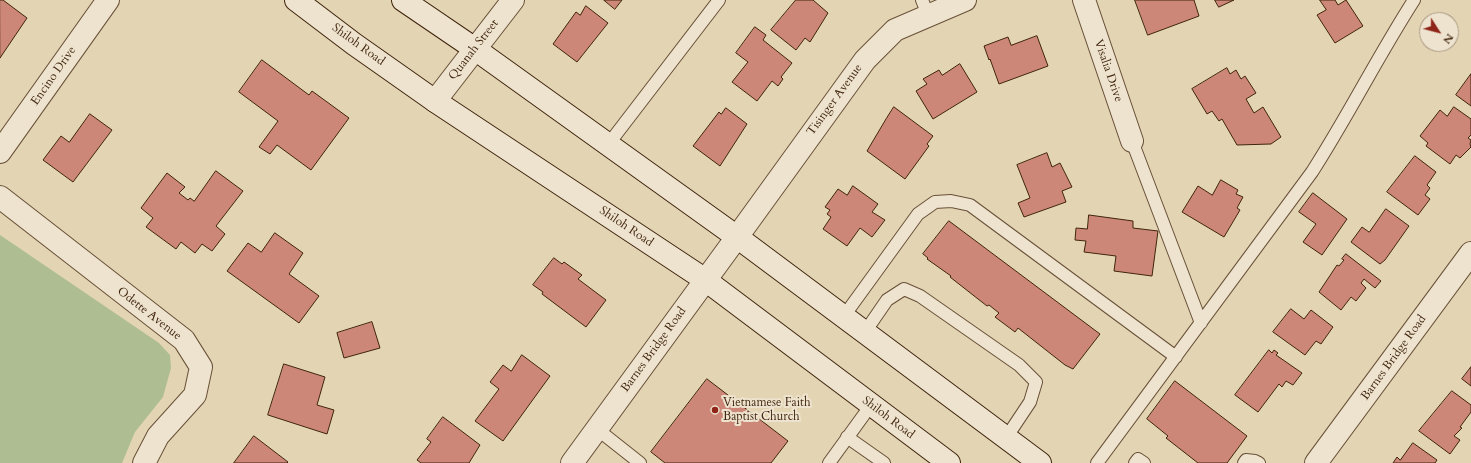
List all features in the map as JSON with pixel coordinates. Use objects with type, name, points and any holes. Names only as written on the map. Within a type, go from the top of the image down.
[{"type":"street","name":"Encino Drive","points":[[0,152],[108,0]]},
{"type":"street","name":"Shiloh Road","points":[[296,0],[354,44],[435,101],[704,280],[949,463]]},
{"type":"street","points":[[403,0],[475,49],[607,146],[736,237],[1040,463]]},
{"type":"street","name":"Quanah Street","points":[[435,101],[513,0]]},
{"type":"street","name":"Tisinger Avenue","points":[[736,237],[865,60],[895,30],[925,8],[965,0]]},
{"type":"street","name":"Visalia Drive","points":[[1084,0],[1132,142]]},
{"type":"street","name":"Odette Avenue","points":[[0,197],[184,340],[201,367],[195,395],[158,436],[144,463]]},
{"type":"street","name":"Barnes Bridge Road","points":[[572,463],[736,237]]},
{"type":"street","name":"Barnes Bridge Road","points":[[1316,463],[1471,253]]},
{"type":"lane","points":[[607,146],[719,0]]},
{"type":"lane","points":[[1097,463],[1312,172],[1414,0]]},
{"type":"lane","points":[[1132,142],[1201,323]]},
{"type":"lane","points":[[844,316],[918,214],[935,202],[951,200],[970,205],[1176,357]]},
{"type":"lane","points":[[865,332],[887,300],[904,289],[920,296],[1019,365],[1036,382],[1030,402],[1006,438]]},
{"type":"lane","points":[[829,463],[871,405]]},
{"type":"lane","points":[[597,429],[640,463]]},
{"type":"lane","points":[[848,436],[884,463]]},
{"type":"lane","points":[[1135,463],[1138,459],[1144,463]]},
{"type":"lane","points":[[1244,463],[1246,460],[1259,463]]},
{"type":"green space","points":[[0,235],[159,343],[170,355],[171,368],[163,397],[135,432],[122,463],[0,463]]},
{"type":"building","points":[[0,0],[3,0],[27,18],[0,58]]},
{"type":"building","points":[[604,0],[622,0],[615,9]]},
{"type":"building","points":[[796,0],[813,0],[828,13],[810,42],[805,38],[796,50],[771,30]]},
{"type":"building","points":[[1135,0],[1194,0],[1199,16],[1148,35]]},
{"type":"building","points":[[1215,0],[1234,0],[1219,7]]},
{"type":"building","points":[[1320,0],[1335,0],[1338,5],[1346,0],[1363,26],[1335,43],[1317,15],[1326,10]]},
{"type":"building","points":[[586,6],[608,23],[577,62],[553,44],[576,12],[580,15]]},
{"type":"building","points":[[755,27],[766,35],[763,40],[792,63],[781,77],[783,79],[778,86],[772,81],[757,101],[732,82],[748,62],[736,53]]},
{"type":"building","points":[[1037,36],[1048,66],[999,84],[984,46],[1008,37],[1011,45]]},
{"type":"building","points":[[262,60],[309,95],[312,91],[349,118],[311,170],[277,145],[270,154],[259,147],[278,121],[239,92]]},
{"type":"building","points":[[960,64],[977,92],[933,119],[916,91],[927,84],[923,79],[939,70],[942,75]]},
{"type":"building","points":[[1227,68],[1230,74],[1236,70],[1241,79],[1245,76],[1256,93],[1246,99],[1254,113],[1263,107],[1281,137],[1271,144],[1237,145],[1222,119],[1219,121],[1212,111],[1207,114],[1192,89]]},
{"type":"building","points":[[1471,74],[1471,106],[1456,95]]},
{"type":"building","points":[[894,107],[933,136],[927,144],[929,146],[905,179],[867,151]]},
{"type":"building","points":[[1454,107],[1471,119],[1471,135],[1468,138],[1471,140],[1471,147],[1460,158],[1456,155],[1450,164],[1426,146],[1428,143],[1420,136],[1440,110],[1447,116]]},
{"type":"building","points":[[726,108],[747,124],[720,166],[693,146],[719,112],[721,114]]},
{"type":"building","points":[[90,114],[112,130],[73,182],[43,160],[61,136],[69,142]]},
{"type":"building","points":[[1047,153],[1052,167],[1060,163],[1072,187],[1062,191],[1066,202],[1024,217],[1018,203],[1030,198],[1017,165]]},
{"type":"building","points":[[1415,156],[1436,172],[1427,185],[1430,188],[1425,195],[1430,199],[1418,215],[1387,192]]},
{"type":"building","points":[[216,171],[243,191],[216,226],[225,234],[212,251],[202,244],[195,253],[181,242],[176,249],[146,227],[153,218],[141,208],[167,173],[185,187],[179,193],[188,200],[190,198],[194,201]]},
{"type":"building","points":[[1221,180],[1238,190],[1236,194],[1243,197],[1237,208],[1240,210],[1224,237],[1182,212],[1198,186],[1212,195]]},
{"type":"building","points":[[853,186],[878,204],[872,212],[885,220],[872,237],[860,228],[847,246],[823,229],[831,217],[827,214],[830,210],[825,207],[838,189],[847,195]]},
{"type":"building","points":[[1313,193],[1347,219],[1322,255],[1303,242],[1316,224],[1299,212]]},
{"type":"building","points":[[1386,209],[1409,226],[1385,260],[1380,264],[1351,242],[1362,227],[1369,232]]},
{"type":"building","points":[[1089,215],[1133,221],[1133,228],[1158,231],[1152,276],[1114,271],[1116,256],[1084,252],[1086,241],[1075,240],[1076,228],[1087,229]]},
{"type":"building","points":[[949,221],[1100,334],[1073,369],[1065,365],[1018,328],[1015,332],[995,317],[999,313],[989,305],[987,306],[950,277],[951,276],[927,259],[928,258],[923,254]]},
{"type":"building","points":[[275,233],[303,253],[289,274],[319,296],[299,323],[227,271],[248,243],[261,252]]},
{"type":"building","points":[[1346,254],[1381,281],[1375,288],[1364,279],[1361,283],[1366,288],[1356,301],[1351,297],[1341,310],[1319,292],[1337,265],[1339,266],[1344,260],[1342,259]]},
{"type":"building","points":[[554,258],[562,264],[564,262],[582,275],[578,279],[606,300],[586,327],[542,294],[543,292],[533,285]]},
{"type":"building","points":[[1291,309],[1304,319],[1311,310],[1333,327],[1321,344],[1316,341],[1305,355],[1273,332]]},
{"type":"building","points":[[372,322],[380,348],[344,358],[337,333]]},
{"type":"building","points":[[1269,350],[1272,353],[1274,350],[1278,353],[1276,355],[1302,373],[1293,385],[1286,381],[1282,387],[1279,384],[1258,412],[1235,395]]},
{"type":"building","points":[[522,355],[550,376],[503,441],[475,421],[499,389],[490,382],[503,365],[511,371]]},
{"type":"building","points":[[284,364],[325,377],[317,405],[334,410],[327,434],[268,415]]},
{"type":"building","points":[[1471,367],[1471,386],[1462,379]]},
{"type":"building","name":"Vietnamese Faith Baptist Church","points":[[707,379],[788,441],[771,463],[665,463],[651,452]]},
{"type":"building","points":[[1175,381],[1247,436],[1227,463],[1198,463],[1166,438],[1168,436],[1147,419]]},
{"type":"building","points":[[1452,391],[1471,405],[1471,412],[1460,427],[1462,428],[1454,436],[1460,440],[1450,454],[1419,431]]},
{"type":"building","points":[[443,417],[480,445],[469,463],[421,463],[417,460],[431,442],[427,439]]},
{"type":"building","points":[[254,436],[288,462],[234,463]]},
{"type":"building","points":[[1413,443],[1437,460],[1435,463],[1393,463],[1397,457],[1400,460]]},
{"type":"place","name":"Vietnamese Faith Baptist Church","points":[[715,410]]}]
